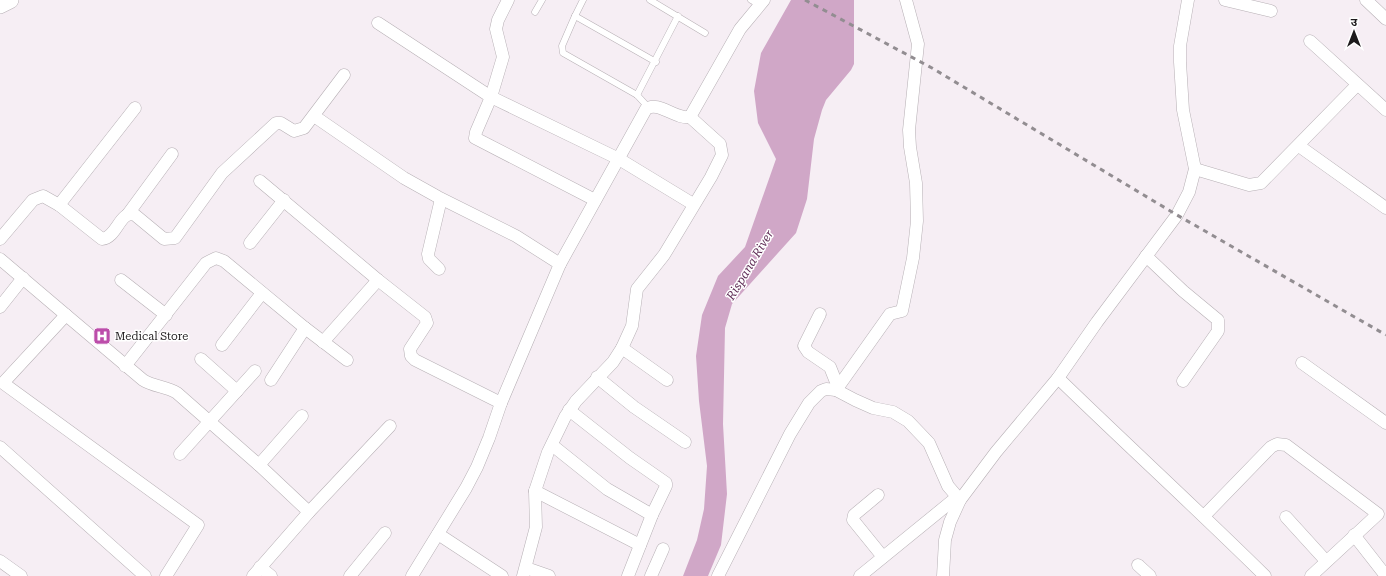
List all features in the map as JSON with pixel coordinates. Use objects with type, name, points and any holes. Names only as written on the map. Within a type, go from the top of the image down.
[{"type":"street","points":[[0,5],[10,0]]},
{"type":"street","points":[[508,0],[497,24],[496,35],[503,57],[491,97],[476,132],[477,140],[595,200]]},
{"type":"street","points":[[837,388],[890,314],[902,311],[913,258],[917,214],[916,183],[910,147],[909,130],[918,48],[906,0]]},
{"type":"street","points":[[860,576],[958,499],[1058,378],[1097,322],[1177,215],[1189,192],[1195,169],[1180,79],[1180,46],[1188,0]]},
{"type":"street","points":[[1225,0],[1271,11]]},
{"type":"street","points":[[1366,0],[1386,19]]},
{"type":"street","points":[[690,117],[740,29],[758,2]]},
{"type":"street","points":[[378,23],[491,97],[619,159],[693,204]]},
{"type":"street","points":[[1310,42],[1386,110]]},
{"type":"street","points":[[128,214],[135,215],[164,239],[175,238],[222,172],[272,125],[281,123],[291,130],[297,131],[304,128],[344,75]]},
{"type":"street","points":[[1195,169],[1249,185],[1256,185],[1265,180],[1357,85]]},
{"type":"street","points":[[412,576],[477,467],[487,444],[501,402],[560,264],[648,107],[654,107],[683,118],[690,117]]},
{"type":"street","points":[[59,205],[135,108]]},
{"type":"street","points":[[314,116],[368,155],[441,199],[497,225],[560,264]]},
{"type":"street","points":[[549,576],[524,572],[536,527],[535,491],[542,467],[569,410],[612,362],[622,348],[632,326],[637,289],[664,255],[693,204],[711,177],[722,151],[720,144],[690,117]]},
{"type":"street","points":[[1299,146],[1386,208]]},
{"type":"street","points":[[0,239],[33,200],[38,197],[48,197],[102,239],[111,235],[172,154]]},
{"type":"street","points":[[260,181],[378,280],[422,314],[427,323],[410,349],[411,356],[415,360],[501,402]]},
{"type":"street","points":[[439,269],[429,259],[428,254],[441,199]]},
{"type":"street","points":[[250,242],[284,200]]},
{"type":"street","points":[[1146,256],[1183,291],[1218,320],[1218,331],[1183,381]]},
{"type":"street","points":[[126,366],[206,263],[213,258],[224,261],[305,328],[347,360]]},
{"type":"street","points":[[0,259],[66,316],[149,384],[173,390],[259,465],[309,512]]},
{"type":"street","points":[[0,307],[23,278]]},
{"type":"street","points":[[121,280],[166,315]]},
{"type":"street","points":[[323,342],[378,280]]},
{"type":"street","points":[[222,345],[262,293]]},
{"type":"street","points":[[820,314],[804,346],[808,352],[830,367],[837,388]]},
{"type":"street","points":[[66,316],[1,385],[198,525],[166,576]]},
{"type":"street","points":[[271,380],[305,328]]},
{"type":"street","points":[[622,348],[667,380]]},
{"type":"street","points":[[201,360],[237,391]]},
{"type":"street","points":[[1302,363],[1386,423]]},
{"type":"street","points":[[180,454],[255,371]]},
{"type":"street","points":[[597,377],[634,408],[685,442]]},
{"type":"street","points":[[1058,378],[1265,576]]},
{"type":"street","points":[[718,576],[802,413],[809,402],[821,391],[826,389],[837,388],[864,405],[893,412],[908,421],[929,443],[948,486],[958,499]]},
{"type":"street","points":[[569,410],[630,458],[665,481],[666,486],[652,515],[628,576]]},
{"type":"street","points":[[259,465],[302,416]]},
{"type":"street","points":[[271,576],[256,572],[309,512],[390,426]]},
{"type":"street","points":[[1204,516],[1271,446],[1277,444],[1286,446],[1382,511],[1354,535],[1311,576]]},
{"type":"street","points":[[552,445],[607,489],[652,515]]},
{"type":"street","points":[[0,447],[145,576]]},
{"type":"street","points":[[535,491],[640,545]]},
{"type":"street","points":[[878,495],[854,515],[853,520],[883,557]]},
{"type":"street","points":[[943,576],[945,540],[958,499]]},
{"type":"street","points":[[1286,517],[1326,561]]},
{"type":"street","points":[[350,576],[385,533]]},
{"type":"street","points":[[438,534],[502,576]]},
{"type":"street","points":[[1354,535],[1386,576]]},
{"type":"street","points":[[651,576],[663,549]]},
{"type":"street","points":[[0,560],[21,576]]},
{"type":"street","points":[[1138,564],[1150,576]]},
{"type":"lane","points":[[535,12],[542,0]]},
{"type":"lane","points":[[583,0],[562,46],[563,53],[637,96],[648,107]]},
{"type":"lane","points":[[650,0],[705,33]]},
{"type":"lane","points":[[575,16],[656,62]]},
{"type":"lane","points":[[637,96],[656,62],[678,16]]},
{"type":"water","name":"Rispana River","points":[[791,0],[854,0],[854,64],[851,70],[826,100],[822,110],[814,139],[807,199],[796,233],[732,304],[725,328],[723,424],[727,494],[721,545],[708,576],[683,576],[697,540],[704,509],[707,466],[699,401],[696,356],[702,315],[718,276],[745,247],[776,159],[758,123],[754,91],[761,53]]},
{"type":"railway","points":[[805,0],[932,68],[1177,215],[1386,335]]},
{"type":"place","name":"Medical Store","points":[[102,336]]}]
